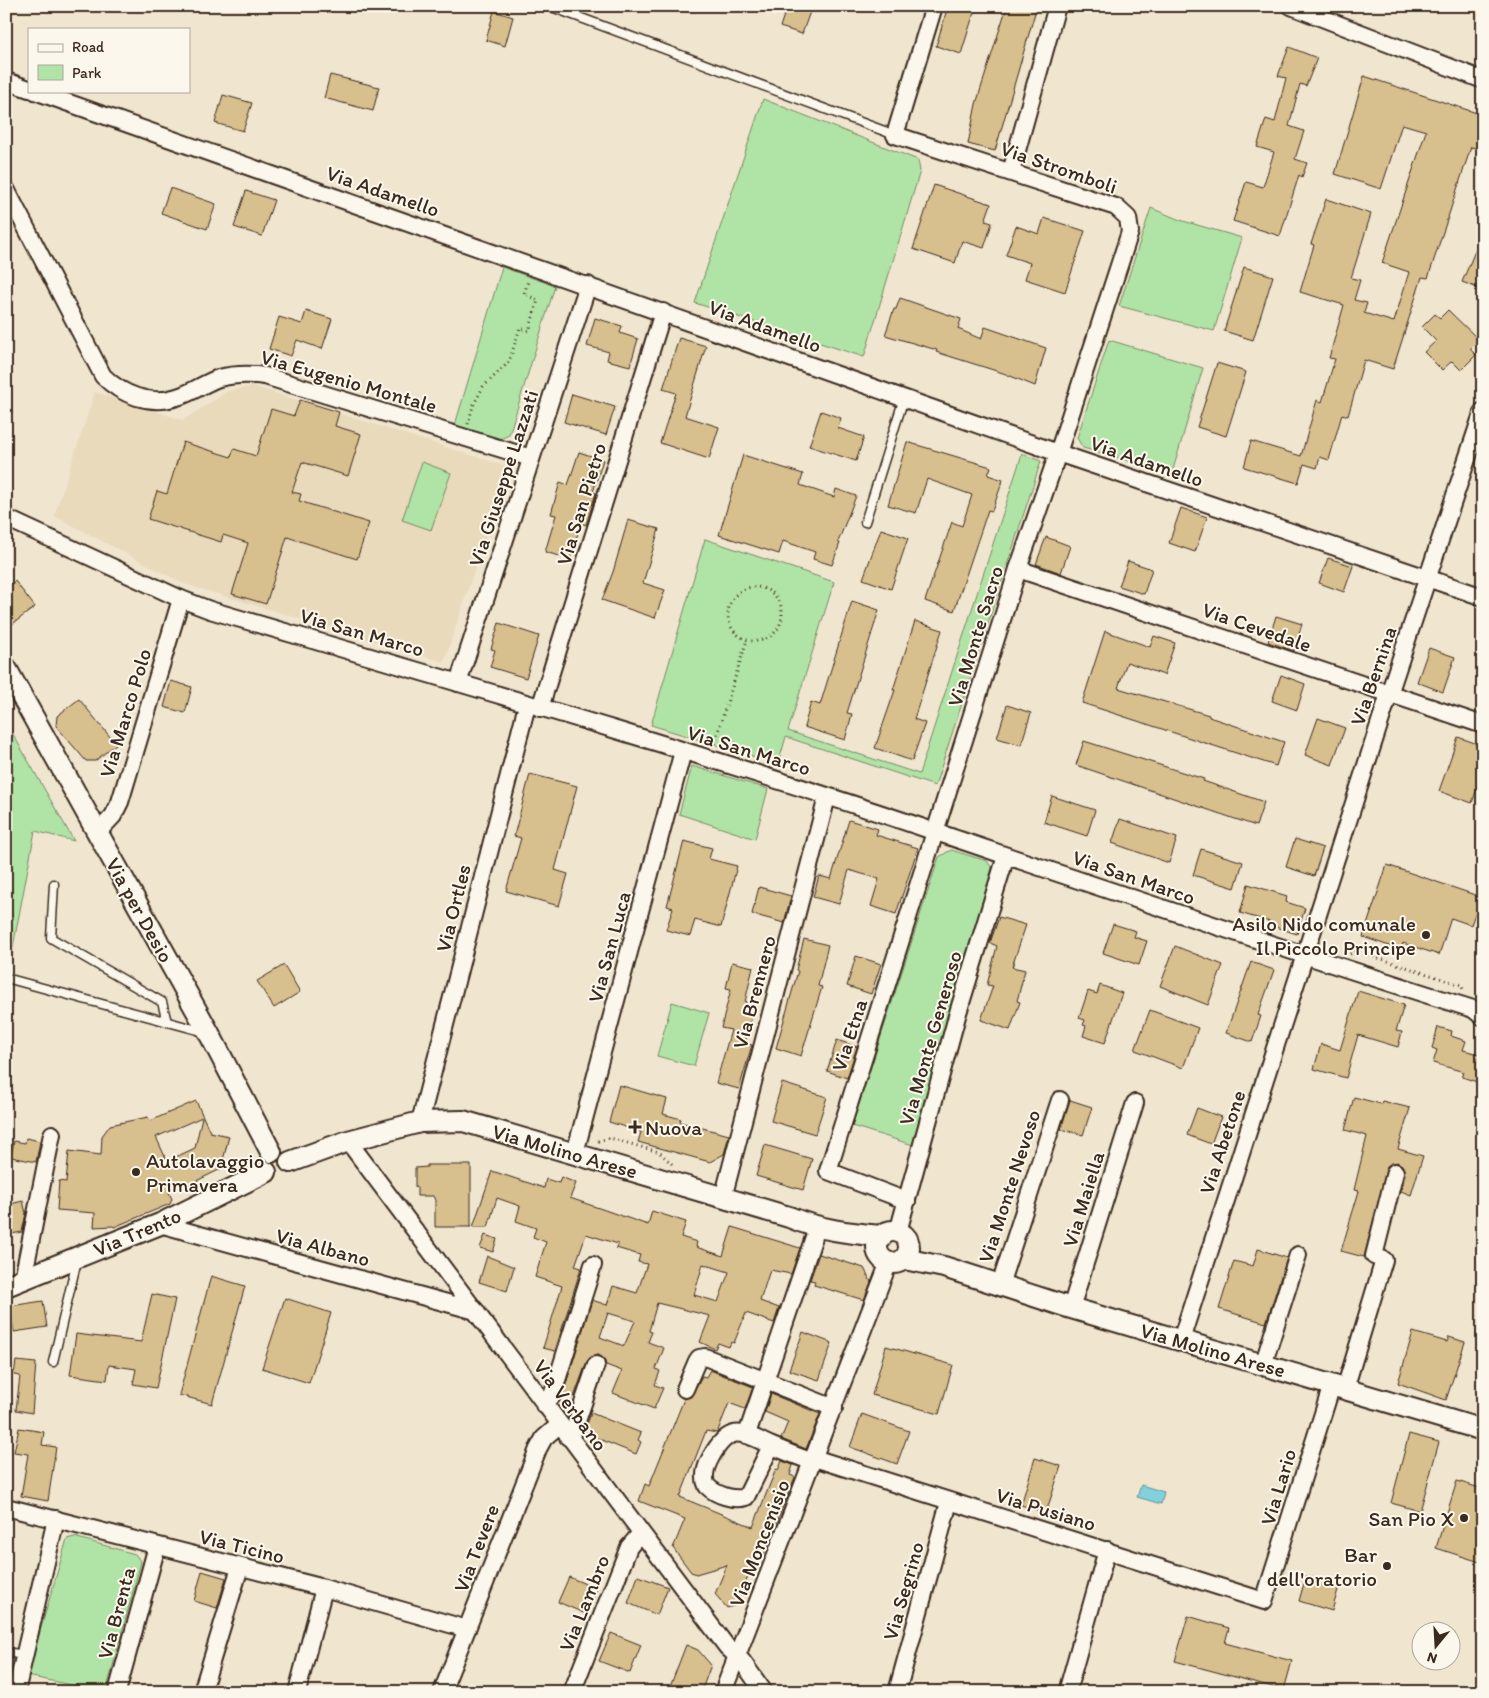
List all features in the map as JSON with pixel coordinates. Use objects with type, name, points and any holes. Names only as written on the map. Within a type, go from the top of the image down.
[{"type":"street","points":[[895,135],[934,6]]},
{"type":"street","points":[[1011,172],[1057,6]]},
{"type":"street","points":[[1291,6],[1483,80]]},
{"type":"street","points":[[6,81],[28,89]]},
{"type":"street","name":"Via Adamello","points":[[38,92],[588,285],[1058,453],[1483,598]]},
{"type":"street","name":"Via Stromboli","points":[[895,135],[1116,207],[1128,218],[1130,232],[1058,453]]},
{"type":"street","name":"Via Eugenio Montale","points":[[6,189],[103,376],[125,394],[162,400],[178,397],[217,379],[232,375],[265,376],[531,458]]},
{"type":"street","name":"Via Giuseppe Lazzati","points":[[458,683],[588,285]]},
{"type":"street","name":"Via San Pietro","points":[[533,707],[663,312]]},
{"type":"street","name":"Via Bernina","points":[[1303,956],[1483,410]]},
{"type":"street","name":"Via Monte Sacro","points":[[936,832],[1018,569],[1058,453]]},
{"type":"street","name":"Via San Marco","points":[[6,518],[181,599],[709,759],[936,832],[1303,956],[1473,1010],[1483,1017]]},
{"type":"street","name":"Via Cevedale","points":[[1018,569],[1388,694],[1483,724]]},
{"type":"street","name":"Via Marco Polo","points":[[97,833],[113,816],[120,802],[181,599]]},
{"type":"street","name":"Via per Desio","points":[[6,668],[209,1033],[271,1152]]},
{"type":"street","name":"Via Ortles","points":[[420,1122],[533,707]]},
{"type":"street","name":"Via San Luca","points":[[578,1144],[683,752]]},
{"type":"street","name":"Via Brennero","points":[[723,1198],[827,797]]},
{"type":"street","name":"Via Etna","points":[[907,1201],[828,1171],[936,832]]},
{"type":"street","name":"Via Monte Generoso","points":[[893,1247],[957,1016],[1006,856]]},
{"type":"street","name":"Via Abetone","points":[[1180,1340],[1303,956]]},
{"type":"street","name":"Via Monte Nevoso","points":[[1000,1285],[1060,1100]]},
{"type":"street","name":"Via Maiella","points":[[1071,1308],[1135,1103]]},
{"type":"street","name":"Via Molino Arese","points":[[290,1162],[348,1141],[420,1122],[463,1121],[578,1144],[723,1198],[789,1217],[817,1228],[893,1247],[944,1267],[1071,1308],[1483,1430]]},
{"type":"street","points":[[15,1283],[52,1134]]},
{"type":"street","name":"Via Verbano","points":[[348,1141],[640,1533],[727,1647],[764,1692]]},
{"type":"street","points":[[271,1152],[285,1154],[290,1162],[291,1167],[285,1176],[274,1178],[266,1172],[264,1161],[271,1152]]},
{"type":"street","name":"Via Trento","points":[[15,1283],[160,1224],[266,1172]]},
{"type":"street","name":"Via Lario","points":[[1264,1601],[1384,1260],[1374,1256],[1395,1172]]},
{"type":"street","name":"Via Albano","points":[[160,1224],[476,1311]]},
{"type":"street","points":[[748,1434],[752,1416],[766,1381],[817,1228]]},
{"type":"street","name":"Via Moncenisio","points":[[723,1692],[834,1408],[893,1247]]},
{"type":"street","points":[[1263,1365],[1298,1255]]},
{"type":"street","points":[[544,1405],[552,1396],[593,1265]]},
{"type":"street","points":[[685,1389],[696,1360],[702,1357],[834,1408]]},
{"type":"street","name":"Via Tevere","points":[[442,1692],[538,1448],[544,1438],[563,1431],[574,1430],[596,1365]]},
{"type":"street","points":[[734,1434],[748,1434],[771,1446],[746,1497],[729,1497],[710,1490],[705,1481],[704,1474],[714,1451],[734,1434]]},
{"type":"street","name":"Via Pusiano","points":[[771,1446],[1108,1550],[1264,1601]]},
{"type":"street","name":"Via Segrino","points":[[897,1692],[950,1502]]},
{"type":"street","name":"Via Ticino","points":[[6,1507],[324,1588],[467,1629]]},
{"type":"street","points":[[16,1692],[56,1519]]},
{"type":"street","name":"Via Lambro","points":[[572,1692],[627,1553],[640,1533]]},
{"type":"street","name":"Via Brenta","points":[[117,1692],[157,1546]]},
{"type":"street","points":[[1067,1692],[1108,1550]]},
{"type":"street","points":[[202,1692],[240,1567]]},
{"type":"street","points":[[297,1692],[324,1588]]},
{"type":"lane","points":[[548,6],[895,135]]},
{"type":"lane","points":[[865,522],[904,398]]},
{"type":"lane","points":[[54,884],[51,938],[162,1002],[167,1022]]},
{"type":"lane","points":[[6,978],[209,1033]]},
{"type":"lane","points":[[53,1362],[77,1258]]},
{"type":"lane","points":[[6,1652],[24,1656]]},
{"type":"path","points":[[464,437],[473,406],[483,388],[509,362],[520,328],[529,331],[538,300],[524,294],[533,266]]},
{"type":"path","points":[[753,586],[762,588],[777,598],[782,614],[781,622],[771,636],[764,639],[747,640],[738,636],[728,620],[730,602],[744,589],[753,586]]},
{"type":"path","points":[[709,759],[747,640]]},
{"type":"path","points":[[578,1144],[610,1138],[659,1152],[672,1164],[682,1167]]},
{"type":"shaded area","points":[[253,386],[509,467],[444,662],[184,584],[54,516],[95,392],[183,420],[228,391]]},
{"type":"green space","points":[[763,99],[918,160],[920,171],[864,357],[695,303]]},
{"type":"green space","points":[[1151,208],[1180,220],[1242,238],[1214,331],[1119,306]]},
{"type":"green space","points":[[502,267],[555,286],[509,435],[500,439],[455,425]]},
{"type":"green space","points":[[1109,340],[1203,368],[1172,473],[1083,448],[1077,438]]},
{"type":"green space","points":[[1022,454],[1041,461],[935,786],[786,737],[778,764],[651,725],[705,539],[834,582],[788,731],[919,774]]},
{"type":"green space","points":[[422,462],[451,473],[431,530],[402,520]]},
{"type":"green space","points":[[6,722],[74,841],[35,831],[10,963],[6,962]]},
{"type":"green space","points":[[692,766],[768,789],[755,839],[679,814]]},
{"type":"green space","points":[[951,850],[987,861],[992,868],[913,1145],[852,1126],[939,857]]},
{"type":"green space","points":[[672,1002],[709,1013],[694,1066],[657,1056]]},
{"type":"green space","points":[[74,1537],[135,1554],[141,1562],[106,1692],[27,1676],[67,1539]]},
{"type":"water","points":[[1141,1485],[1164,1492],[1161,1504],[1137,1497]]},
{"type":"building","points":[[787,6],[812,6],[802,34],[780,27]]},
{"type":"building","points":[[948,6],[976,6],[961,54],[936,46]]},
{"type":"building","points":[[1007,6],[1037,6],[995,151],[968,144],[976,104]]},
{"type":"building","points":[[494,11],[513,17],[505,46],[486,40]]},
{"type":"building","points":[[1289,47],[1317,58],[1306,86],[1300,84],[1289,126],[1304,131],[1295,159],[1307,163],[1302,177],[1299,175],[1280,236],[1233,221],[1246,182],[1263,187],[1274,152],[1257,147],[1266,119],[1275,122],[1286,78],[1278,76]]},
{"type":"building","points":[[330,75],[379,87],[373,111],[324,98]]},
{"type":"building","points":[[1364,76],[1483,115],[1483,137],[1479,149],[1471,147],[1428,278],[1422,277],[1393,369],[1364,360],[1348,416],[1342,414],[1329,460],[1320,457],[1317,468],[1304,464],[1298,483],[1244,467],[1251,441],[1301,456],[1317,400],[1322,402],[1335,359],[1329,358],[1344,305],[1300,292],[1314,245],[1311,244],[1326,199],[1371,214],[1351,278],[1360,280],[1354,300],[1367,303],[1364,313],[1394,322],[1409,272],[1382,263],[1426,131],[1402,124],[1381,189],[1335,174]]},
{"type":"building","points":[[223,95],[252,103],[243,131],[215,123]]},
{"type":"building","points":[[934,185],[991,204],[985,221],[992,223],[984,248],[962,241],[955,263],[913,249]]},
{"type":"building","points":[[170,188],[216,204],[207,229],[161,213]]},
{"type":"building","points":[[246,191],[274,200],[262,236],[234,227]]},
{"type":"building","points":[[1044,218],[1085,231],[1065,292],[1025,279],[1030,263],[1006,255],[1016,226],[1039,234]]},
{"type":"building","points":[[1483,232],[1483,290],[1462,282]]},
{"type":"building","points":[[1244,267],[1273,276],[1253,340],[1224,331]]},
{"type":"building","points":[[900,298],[961,319],[958,329],[981,339],[985,327],[1046,348],[1035,386],[1003,373],[936,352],[937,350],[885,335]]},
{"type":"building","points":[[1448,310],[1479,340],[1470,349],[1476,355],[1461,370],[1452,361],[1442,370],[1424,352],[1436,341],[1422,327],[1435,314],[1440,318]]},
{"type":"building","points":[[306,311],[332,319],[322,349],[297,340],[291,356],[269,349],[279,317],[302,324]]},
{"type":"building","points":[[595,318],[622,326],[620,333],[638,339],[630,366],[607,360],[609,352],[587,346]]},
{"type":"building","points":[[679,338],[706,346],[685,416],[719,427],[709,459],[660,443],[676,393],[663,389]]},
{"type":"building","points":[[1217,363],[1246,372],[1226,436],[1197,427]]},
{"type":"building","points":[[572,394],[615,407],[606,435],[564,422]]},
{"type":"building","points":[[300,400],[339,412],[335,426],[361,434],[348,476],[302,462],[292,492],[301,494],[299,501],[369,523],[357,559],[287,537],[266,604],[232,594],[248,543],[223,535],[221,542],[148,519],[157,491],[167,494],[183,442],[231,457],[234,449],[256,456],[271,409],[294,416]]},
{"type":"building","points":[[821,411],[841,418],[838,428],[864,437],[856,461],[809,446]]},
{"type":"building","points":[[907,442],[991,467],[988,475],[1003,480],[992,511],[988,510],[954,611],[925,601],[952,522],[962,526],[972,495],[927,479],[916,513],[888,505]]},
{"type":"building","points":[[579,452],[603,460],[593,492],[596,493],[586,525],[581,523],[570,559],[545,552],[556,515],[551,514],[560,482],[568,485]]},
{"type":"building","points":[[743,455],[803,474],[800,485],[834,497],[836,489],[856,496],[838,542],[840,543],[832,565],[813,559],[815,552],[783,541],[779,554],[719,535]]},
{"type":"building","points":[[1181,508],[1207,517],[1195,552],[1169,543]]},
{"type":"building","points":[[628,520],[659,529],[643,583],[665,590],[655,618],[602,600],[613,572]]},
{"type":"building","points":[[881,529],[908,538],[891,589],[863,579]]},
{"type":"building","points":[[1046,537],[1070,546],[1061,573],[1036,564]]},
{"type":"building","points":[[1328,558],[1353,566],[1344,592],[1319,583]]},
{"type":"building","points":[[1128,561],[1152,569],[1144,594],[1119,586]]},
{"type":"building","points":[[15,581],[35,607],[6,629],[6,588]]},
{"type":"building","points":[[852,601],[879,610],[847,713],[852,714],[845,740],[804,727],[811,702],[820,705]]},
{"type":"building","points":[[1276,616],[1302,624],[1294,651],[1268,642]]},
{"type":"building","points":[[915,621],[942,630],[914,719],[925,723],[912,761],[875,748],[895,690],[893,690]]},
{"type":"building","points":[[499,623],[539,636],[526,678],[490,667],[495,650],[491,649]]},
{"type":"building","points":[[1105,631],[1150,647],[1154,636],[1175,643],[1164,675],[1127,662],[1118,688],[1209,715],[1209,717],[1284,742],[1276,766],[1082,703]]},
{"type":"building","points":[[1429,648],[1455,657],[1443,692],[1417,682]]},
{"type":"building","points":[[1281,675],[1305,684],[1297,710],[1272,701]]},
{"type":"building","points":[[171,681],[192,687],[185,713],[164,707]]},
{"type":"building","points":[[79,699],[116,744],[95,761],[86,761],[56,726],[57,716]]},
{"type":"building","points":[[1007,705],[1031,713],[1021,745],[997,738]]},
{"type":"building","points":[[1318,718],[1345,728],[1332,765],[1305,755]]},
{"type":"building","points":[[1458,737],[1483,746],[1483,772],[1472,803],[1439,791]]},
{"type":"building","points":[[1084,741],[1204,779],[1203,781],[1264,802],[1256,826],[1076,765]]},
{"type":"building","points":[[530,774],[577,786],[555,870],[568,874],[559,906],[506,891],[521,838],[514,836]]},
{"type":"building","points":[[1052,796],[1095,810],[1087,836],[1044,822]]},
{"type":"building","points":[[1120,819],[1177,838],[1169,863],[1112,843]]},
{"type":"building","points":[[849,820],[878,829],[876,835],[918,848],[896,914],[871,906],[879,879],[849,870],[839,904],[813,897],[819,876],[831,879]]},
{"type":"building","points":[[1295,839],[1323,848],[1314,876],[1286,867]]},
{"type":"building","points":[[684,841],[712,848],[709,859],[737,866],[721,927],[695,920],[690,936],[666,930],[673,908],[667,906]]},
{"type":"building","points":[[1201,849],[1243,862],[1235,888],[1193,875]]},
{"type":"building","points":[[1387,865],[1481,897],[1471,925],[1451,918],[1439,955],[1403,943],[1401,950],[1363,937]]},
{"type":"building","points":[[1248,884],[1287,896],[1286,902],[1305,908],[1297,934],[1269,925],[1270,922],[1240,913]]},
{"type":"building","points":[[759,887],[791,896],[784,923],[752,914]]},
{"type":"building","points":[[999,917],[1026,925],[1012,967],[1025,970],[1017,1001],[1020,1002],[1010,1030],[981,1020],[993,986],[987,985],[997,946],[990,943]]},
{"type":"building","points":[[1113,924],[1136,931],[1134,937],[1147,941],[1139,965],[1103,953]]},
{"type":"building","points":[[804,939],[828,945],[818,986],[822,987],[801,1056],[776,1048],[798,971],[796,970]]},
{"type":"building","points":[[1175,946],[1223,965],[1208,1005],[1160,986]]},
{"type":"building","points":[[856,956],[881,964],[871,994],[847,986]]},
{"type":"building","points":[[732,962],[753,967],[745,1002],[755,1005],[745,1043],[752,1045],[739,1089],[716,1083],[731,1030],[721,1028],[731,989],[726,988]]},
{"type":"building","points":[[1251,962],[1274,970],[1258,1015],[1261,1016],[1252,1042],[1226,1033]]},
{"type":"building","points":[[284,965],[300,992],[274,1008],[257,981]]},
{"type":"building","points":[[1100,985],[1122,993],[1105,1043],[1083,1036],[1086,1026],[1083,1025],[1085,1020],[1079,1018],[1088,991],[1097,994]]},
{"type":"building","points":[[1358,991],[1404,1005],[1396,1031],[1402,1032],[1398,1047],[1358,1035],[1346,1078],[1314,1069],[1321,1044],[1340,1050]]},
{"type":"building","points":[[1150,1010],[1198,1028],[1183,1068],[1135,1050]]},
{"type":"building","points":[[1438,1027],[1452,1031],[1451,1036],[1466,1041],[1463,1050],[1483,1055],[1483,1084],[1462,1077],[1464,1072],[1433,1063],[1437,1050],[1432,1048]]},
{"type":"building","points":[[837,1040],[857,1047],[847,1078],[827,1071]]},
{"type":"building","points":[[782,1083],[827,1097],[815,1134],[771,1121]]},
{"type":"building","points":[[619,1085],[667,1099],[663,1114],[681,1119],[680,1122],[729,1135],[724,1154],[710,1162],[638,1142],[641,1132],[609,1122]]},
{"type":"building","points":[[1354,1097],[1381,1104],[1382,1101],[1410,1108],[1398,1149],[1423,1156],[1411,1195],[1401,1191],[1405,1174],[1402,1165],[1397,1162],[1388,1165],[1364,1257],[1341,1251],[1359,1191],[1354,1190],[1367,1136],[1345,1130]]},
{"type":"building","points":[[1070,1100],[1092,1107],[1083,1135],[1061,1129]]},
{"type":"building","points":[[196,1101],[210,1132],[229,1136],[221,1169],[190,1184],[186,1181],[168,1190],[172,1199],[170,1204],[114,1227],[94,1227],[95,1213],[57,1210],[59,1181],[66,1182],[69,1151],[101,1155],[102,1136],[110,1125],[148,1117],[150,1121]],"holes":[[[202,1117],[195,1148],[167,1161],[156,1137]]]},
{"type":"building","points":[[1197,1108],[1221,1117],[1211,1144],[1187,1135]]},
{"type":"building","points":[[26,1138],[40,1141],[36,1162],[11,1157],[14,1141],[25,1143]]},
{"type":"building","points":[[765,1145],[812,1159],[803,1190],[756,1176]]},
{"type":"building","points":[[427,1165],[471,1165],[471,1227],[435,1227],[435,1200],[433,1196],[417,1196],[417,1187],[415,1187],[415,1168],[427,1167]]},
{"type":"building","points":[[492,1171],[544,1188],[546,1179],[559,1183],[561,1177],[576,1183],[570,1198],[648,1225],[652,1211],[686,1222],[681,1237],[697,1242],[696,1247],[723,1256],[732,1227],[800,1248],[791,1274],[770,1270],[760,1301],[779,1308],[774,1323],[746,1313],[734,1343],[731,1342],[729,1347],[718,1343],[715,1349],[700,1342],[710,1316],[657,1303],[649,1331],[652,1332],[648,1342],[664,1348],[656,1369],[660,1371],[655,1385],[663,1388],[654,1409],[613,1393],[622,1371],[606,1365],[604,1359],[599,1355],[594,1355],[587,1361],[574,1397],[563,1394],[592,1300],[607,1305],[613,1286],[637,1293],[647,1264],[638,1262],[640,1255],[616,1248],[618,1244],[586,1234],[575,1266],[581,1268],[555,1351],[543,1348],[562,1286],[535,1277],[546,1242],[533,1237],[536,1228],[516,1221],[520,1206],[497,1198],[488,1227],[473,1227]],"holes":[[[703,1264],[729,1272],[718,1302],[694,1295]],[[608,1313],[635,1321],[624,1346],[600,1337]]]},
{"type":"building","points":[[23,1201],[26,1213],[22,1232],[6,1235],[6,1205]]},
{"type":"building","points":[[485,1235],[497,1239],[493,1252],[480,1248]]},
{"type":"building","points":[[1258,1249],[1287,1258],[1266,1323],[1219,1309],[1234,1261],[1253,1266]]},
{"type":"building","points":[[819,1254],[864,1268],[871,1282],[864,1300],[814,1285],[815,1281],[810,1280]]},
{"type":"building","points":[[487,1256],[514,1267],[507,1291],[479,1282]]},
{"type":"building","points":[[211,1276],[245,1286],[212,1404],[179,1395]]},
{"type":"building","points":[[152,1294],[175,1299],[156,1388],[133,1384],[136,1369],[109,1365],[107,1380],[70,1375],[76,1334],[141,1342]]},
{"type":"building","points":[[285,1298],[331,1313],[309,1383],[262,1368]]},
{"type":"building","points":[[43,1301],[47,1327],[14,1332],[10,1306]]},
{"type":"building","points":[[803,1332],[832,1343],[819,1380],[789,1370]]},
{"type":"building","points":[[1413,1332],[1447,1342],[1449,1337],[1465,1342],[1446,1400],[1398,1383]]},
{"type":"building","points":[[886,1346],[953,1365],[939,1414],[872,1395]]},
{"type":"building","points":[[16,1361],[36,1363],[32,1413],[16,1410],[20,1376],[14,1375]]},
{"type":"building","points":[[710,1370],[753,1387],[745,1409],[729,1403],[717,1433],[706,1431],[680,1497],[753,1527],[776,1469],[778,1470],[782,1461],[793,1465],[790,1475],[795,1477],[764,1554],[759,1551],[736,1605],[727,1608],[715,1594],[727,1565],[696,1574],[691,1572],[673,1548],[685,1519],[639,1501],[645,1484],[649,1486],[684,1399],[691,1397],[702,1376],[706,1377]]},
{"type":"building","points":[[771,1394],[820,1414],[806,1449],[781,1439],[788,1422],[765,1412]]},
{"type":"building","points":[[591,1413],[641,1433],[638,1440],[641,1442],[636,1454],[584,1433]]},
{"type":"building","points":[[862,1414],[909,1431],[897,1464],[850,1447]]},
{"type":"building","points":[[19,1428],[44,1432],[42,1445],[56,1447],[48,1501],[21,1496],[28,1454],[14,1452]]},
{"type":"building","points":[[1409,1434],[1439,1442],[1420,1511],[1391,1503]]},
{"type":"building","points":[[1035,1458],[1061,1466],[1046,1513],[1021,1505]]},
{"type":"building","name":"San Pio X","points":[[1457,1481],[1483,1489],[1483,1563],[1436,1548]]},
{"type":"building","points":[[202,1571],[226,1578],[217,1608],[194,1601]]},
{"type":"building","points":[[638,1576],[668,1587],[657,1615],[628,1603]]},
{"type":"building","points":[[1306,1576],[1339,1586],[1332,1611],[1299,1601]]},
{"type":"building","points":[[569,1577],[597,1589],[586,1614],[558,1602]]},
{"type":"building","points":[[1188,1616],[1229,1628],[1225,1643],[1292,1661],[1284,1690],[1175,1661]]},
{"type":"building","points":[[611,1633],[641,1645],[630,1673],[599,1661]]},
{"type":"building","points":[[686,1645],[698,1650],[711,1665],[701,1692],[668,1692]]},
{"type":"place","name":"Asilo Nido comunale Il Piccolo Principe","points":[[1426,935]]},
{"type":"place","name":"Nuova","points":[[635,1127]]},
{"type":"place","name":"Autolavaggio Primavera","points":[[136,1172]]},
{"type":"place","name":"San Pio X","points":[[1464,1518]]},
{"type":"place","name":"Bar dell'oratorio","points":[[1387,1566]]}]
